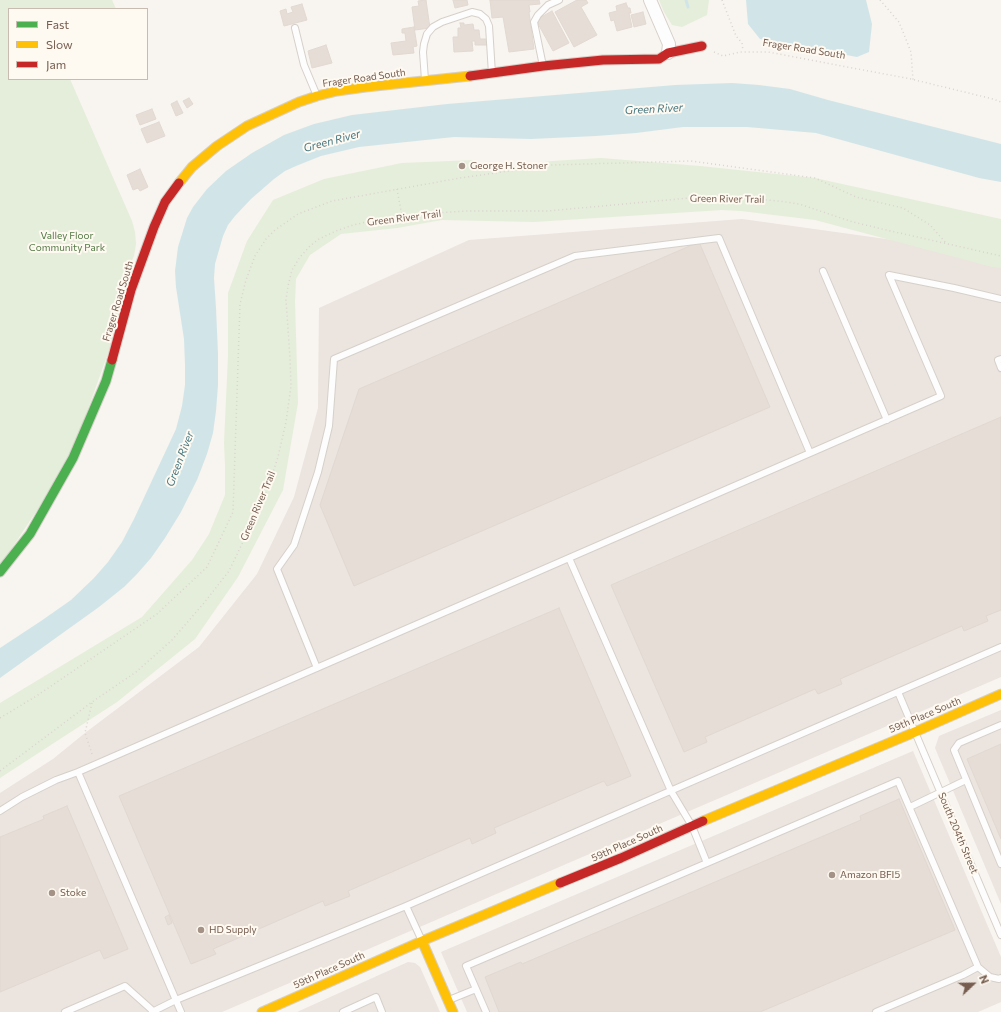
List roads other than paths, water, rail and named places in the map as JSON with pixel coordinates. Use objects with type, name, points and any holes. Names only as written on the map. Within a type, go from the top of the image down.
[{"type":"street","points":[[650,0],[669,44],[668,53]]},
{"type":"street","name":"Frager Road South","points":[[0,572],[30,534],[73,458],[106,381],[131,290],[154,227],[165,202],[192,167],[217,146],[232,135],[264,117],[299,102],[337,90],[492,74],[543,66],[603,60],[659,59],[668,53],[702,46]]},
{"type":"street","name":"59th Place South","points":[[262,1012],[422,941],[621,858],[692,826],[1001,694]]},
{"type":"street","points":[[422,941],[453,1012]]},
{"type":"lane","points":[[543,66],[534,22],[538,15],[548,5],[559,0]]},
{"type":"lane","points":[[425,81],[423,52],[427,34],[433,27],[442,22],[472,12],[480,14],[486,19],[489,26],[492,74]]},
{"type":"lane","points":[[295,28],[304,65],[317,96]]},
{"type":"lane","points":[[317,668],[277,569],[294,545],[318,472],[329,426],[334,359],[575,256],[719,238],[810,453]]},
{"type":"lane","points":[[823,271],[887,420]]},
{"type":"lane","points":[[0,811],[22,797],[56,780],[78,772],[941,396],[889,275],[1001,299]]},
{"type":"lane","points":[[1001,359],[998,360],[1001,368]]},
{"type":"lane","points":[[569,558],[671,791],[692,826],[707,863]]},
{"type":"lane","points":[[65,1012],[125,986],[153,1012],[176,1000],[406,906],[1001,647]]},
{"type":"lane","name":"South 204th Street","points":[[898,692],[1001,935]]},
{"type":"lane","points":[[1001,725],[959,743],[954,750],[1001,864]]},
{"type":"lane","points":[[78,772],[181,1012]]},
{"type":"lane","points":[[910,807],[966,780]]},
{"type":"lane","points":[[486,1012],[466,966],[898,781],[978,967],[990,977],[1001,978]]},
{"type":"lane","points":[[406,906],[422,941]]},
{"type":"lane","points":[[876,1012],[963,975],[978,967]]},
{"type":"lane","points":[[448,1000],[476,989]]},
{"type":"lane","points":[[343,1012],[376,998],[382,1012]]},
{"type":"water","points":[[746,0],[866,0],[872,24],[869,52],[857,57],[760,39],[748,24]]},
{"type":"water","name":"Green River","points":[[732,83],[790,89],[1001,144],[1001,182],[979,178],[816,133],[747,127],[683,127],[636,133],[531,139],[454,137],[359,147],[321,156],[285,171],[251,199],[228,225],[223,236],[215,264],[214,278],[218,385],[213,433],[197,480],[181,512],[151,558],[124,587],[99,607],[0,678],[0,648],[71,600],[108,562],[122,542],[134,519],[176,429],[182,406],[185,385],[184,339],[175,271],[178,247],[187,218],[193,207],[207,189],[226,171],[252,153],[284,135],[314,124],[352,115],[447,104],[675,85]]},
{"type":"waterway","points":[[686,0],[688,7]]},
{"type":"place","name":"George H. Stoner","points":[[462,166]]},
{"type":"place","name":"Amazon BFI5","points":[[832,875]]},
{"type":"place","name":"Stoke","points":[[52,893]]},
{"type":"place","name":"HD Supply","points":[[201,930]]},
{"type":"park label","name":"Valley Floor Community Park","points":[[67,242]]}]
